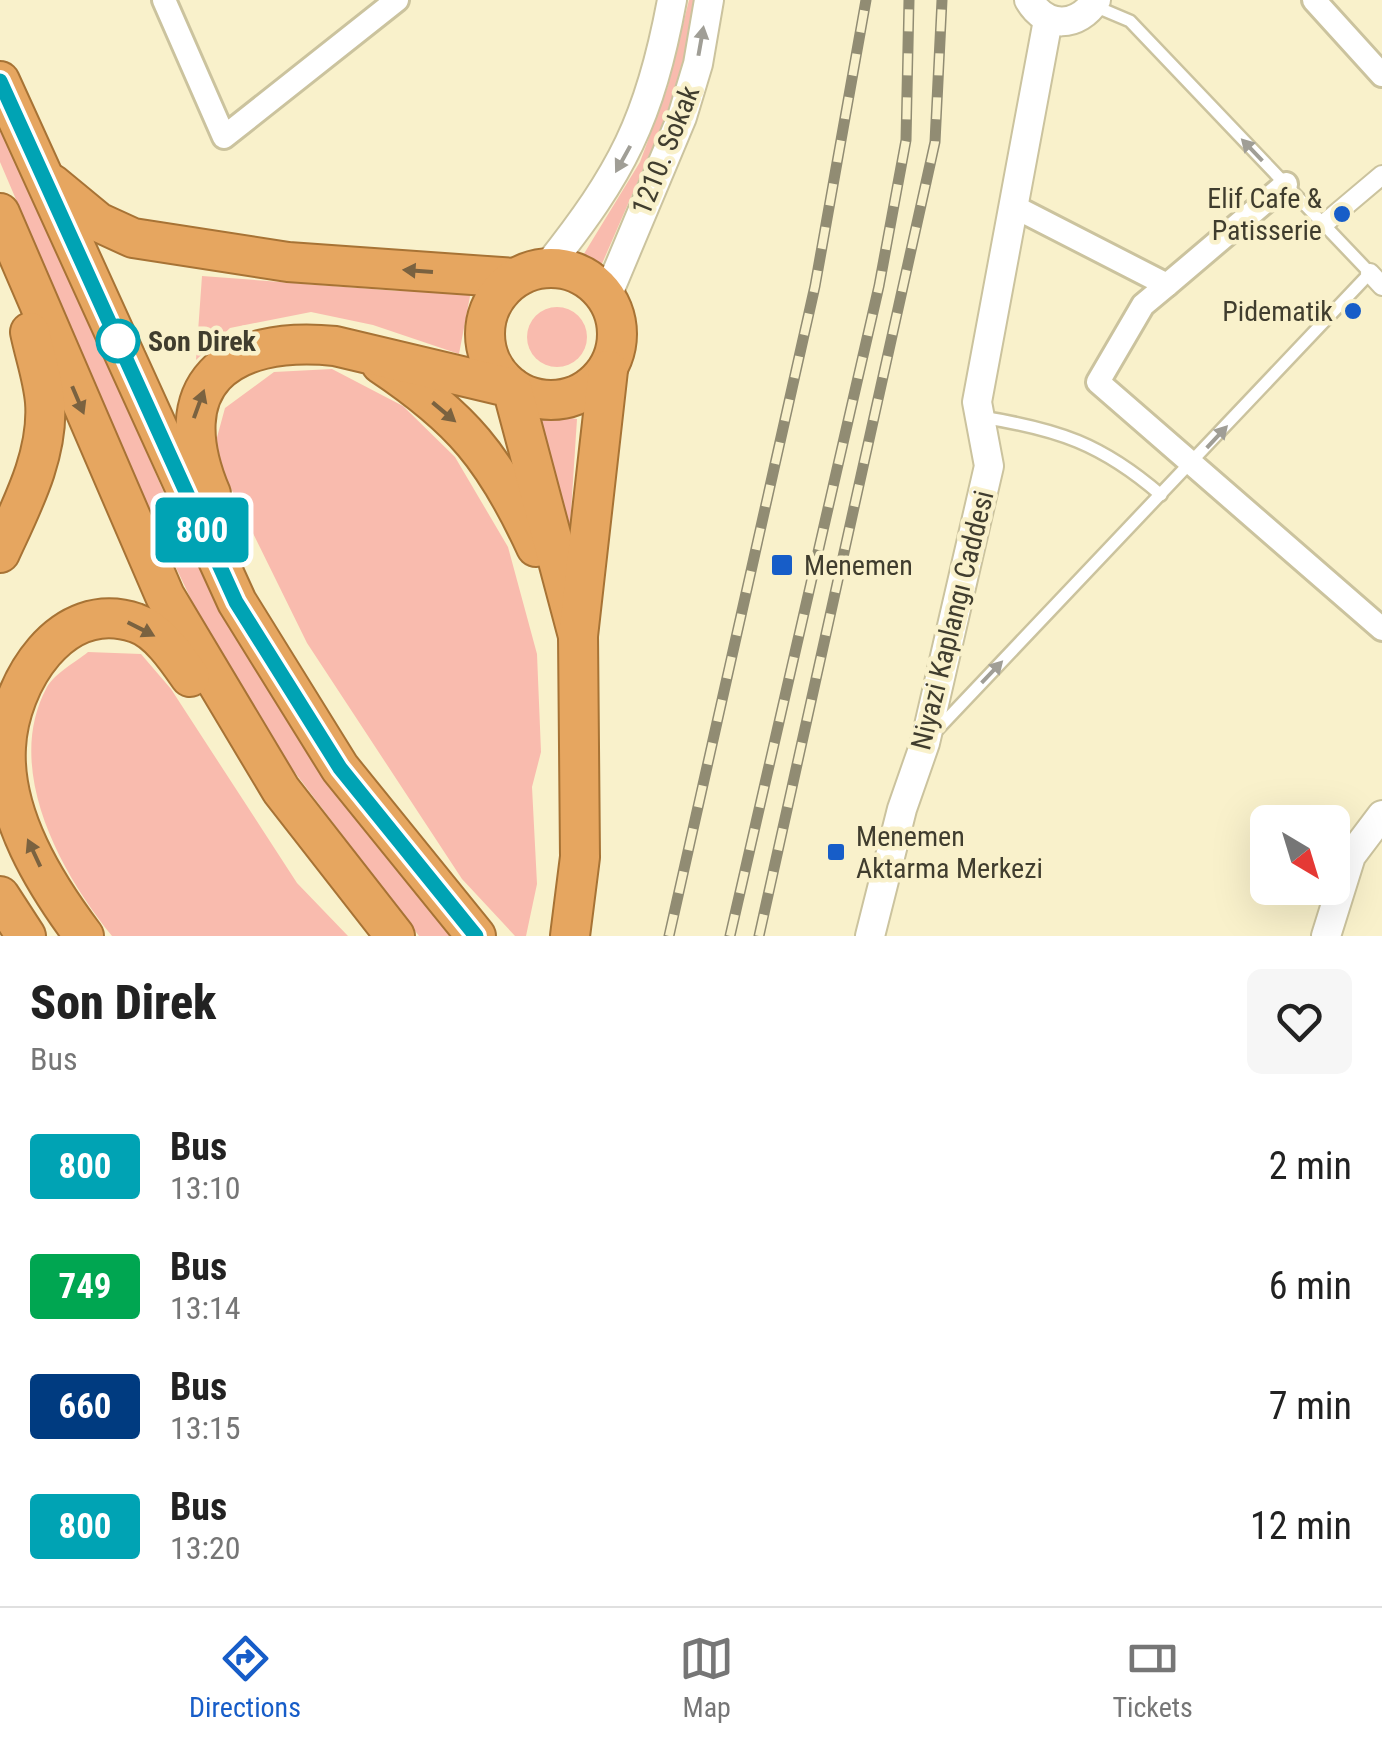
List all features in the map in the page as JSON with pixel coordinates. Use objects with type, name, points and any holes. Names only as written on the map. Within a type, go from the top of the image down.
[{"type":"highway","points":[[0,81],[228,585],[340,768],[476,936]]},
{"type":"highway","points":[[46,179],[98,222],[133,238],[288,262],[531,273],[570,270],[591,280],[607,296],[618,333],[608,370],[578,636],[580,857],[570,936]]},
{"type":"highway","points":[[0,553],[39,459],[45,431],[42,379],[6,228]]},
{"type":"highway","points":[[6,228],[165,596],[281,790],[394,936]]},
{"type":"highway","points":[[531,273],[501,290],[486,324],[490,360],[512,388],[578,636]]},
{"type":"highway","points":[[290,690],[278,627],[210,491],[194,447],[196,405],[220,368],[258,352],[310,343],[512,388],[528,396],[564,399],[596,384],[608,370]]},
{"type":"highway","points":[[366,354],[439,407],[478,443],[509,488],[578,636]]},
{"type":"highway","points":[[84,936],[44,876],[26,836],[12,800],[6,748],[14,703],[37,657],[77,627],[116,619],[139,623],[159,638],[192,680],[264,793],[341,892],[394,936]]},
{"type":"highway","points":[[0,896],[26,936]]},
{"type":"street","points":[[164,0],[224,137],[397,0]]},
{"type":"street","name":"1210. Sokak","points":[[531,273],[595,206],[643,119],[672,0]]},
{"type":"street","name":"1210. Sokak","points":[[607,296],[682,117],[709,0]]},
{"type":"street","points":[[1314,0],[1382,75]]},
{"type":"street","points":[[1038,10],[1068,22],[1094,2]]},
{"type":"street","name":"Niyazi Kaplangı Caddesi","points":[[874,932],[902,810],[925,742],[989,466],[977,402],[1013,206],[1038,10]]},
{"type":"street","points":[[1325,224],[1382,175]]},
{"type":"street","points":[[1286,184],[1143,305],[1098,382],[1194,461],[1382,629]]},
{"type":"street","points":[[1013,206],[1167,285]]},
{"type":"street","points":[[1326,936],[1351,856],[1382,815]]},
{"type":"lane","points":[[925,742],[1194,461],[1376,279],[1130,22],[1094,2]]},
{"type":"lane","points":[[980,417],[1020,423],[1097,446],[1161,495]]},
{"type":"shaded area","points":[[689,0],[698,0],[682,80],[601,266],[582,257],[640,162],[668,86]]},
{"type":"shaded area","points":[[0,119],[176,520],[228,621],[337,792],[452,936],[419,936],[290,766],[208,635],[151,515],[0,162]]},
{"type":"shaded area","points":[[202,276],[399,291],[471,291],[459,354],[373,325],[311,312],[230,328],[196,360]]},
{"type":"shaded area","points":[[557,307],[578,316],[587,337],[578,358],[557,367],[536,358],[527,337],[536,316]]},
{"type":"shaded area","points":[[332,369],[403,406],[455,457],[508,547],[537,654],[541,752],[532,787],[537,884],[526,936],[515,936],[462,879],[307,643],[213,452],[225,408],[274,372]]},
{"type":"shaded area","points":[[526,410],[577,419],[568,558]]},
{"type":"shaded area","points":[[88,652],[141,654],[171,689],[297,883],[348,936],[112,936],[57,850],[35,785],[31,751],[35,718],[47,687]]},
{"type":"railway","points":[[669,936],[815,286],[866,0]]},
{"type":"railway","points":[[730,936],[879,286],[906,140],[909,0]]},
{"type":"railway","points":[[759,936],[935,142],[942,0]]},
{"type":"bus line","name":"800","points":[[0,81],[236,602],[340,768],[476,936]]},
{"type":"place","name":"Elif Cafe & Patisserie","points":[[1342,214]]},
{"type":"place","name":"Pidematik","points":[[1353,311]]},
{"type":"place","name":"Son Direk","points":[[118,341]]},
{"type":"place","name":"Menemen","points":[[782,565]]},
{"type":"place","name":"Menemen Aktarma Merkezi","points":[[836,852]]}]
